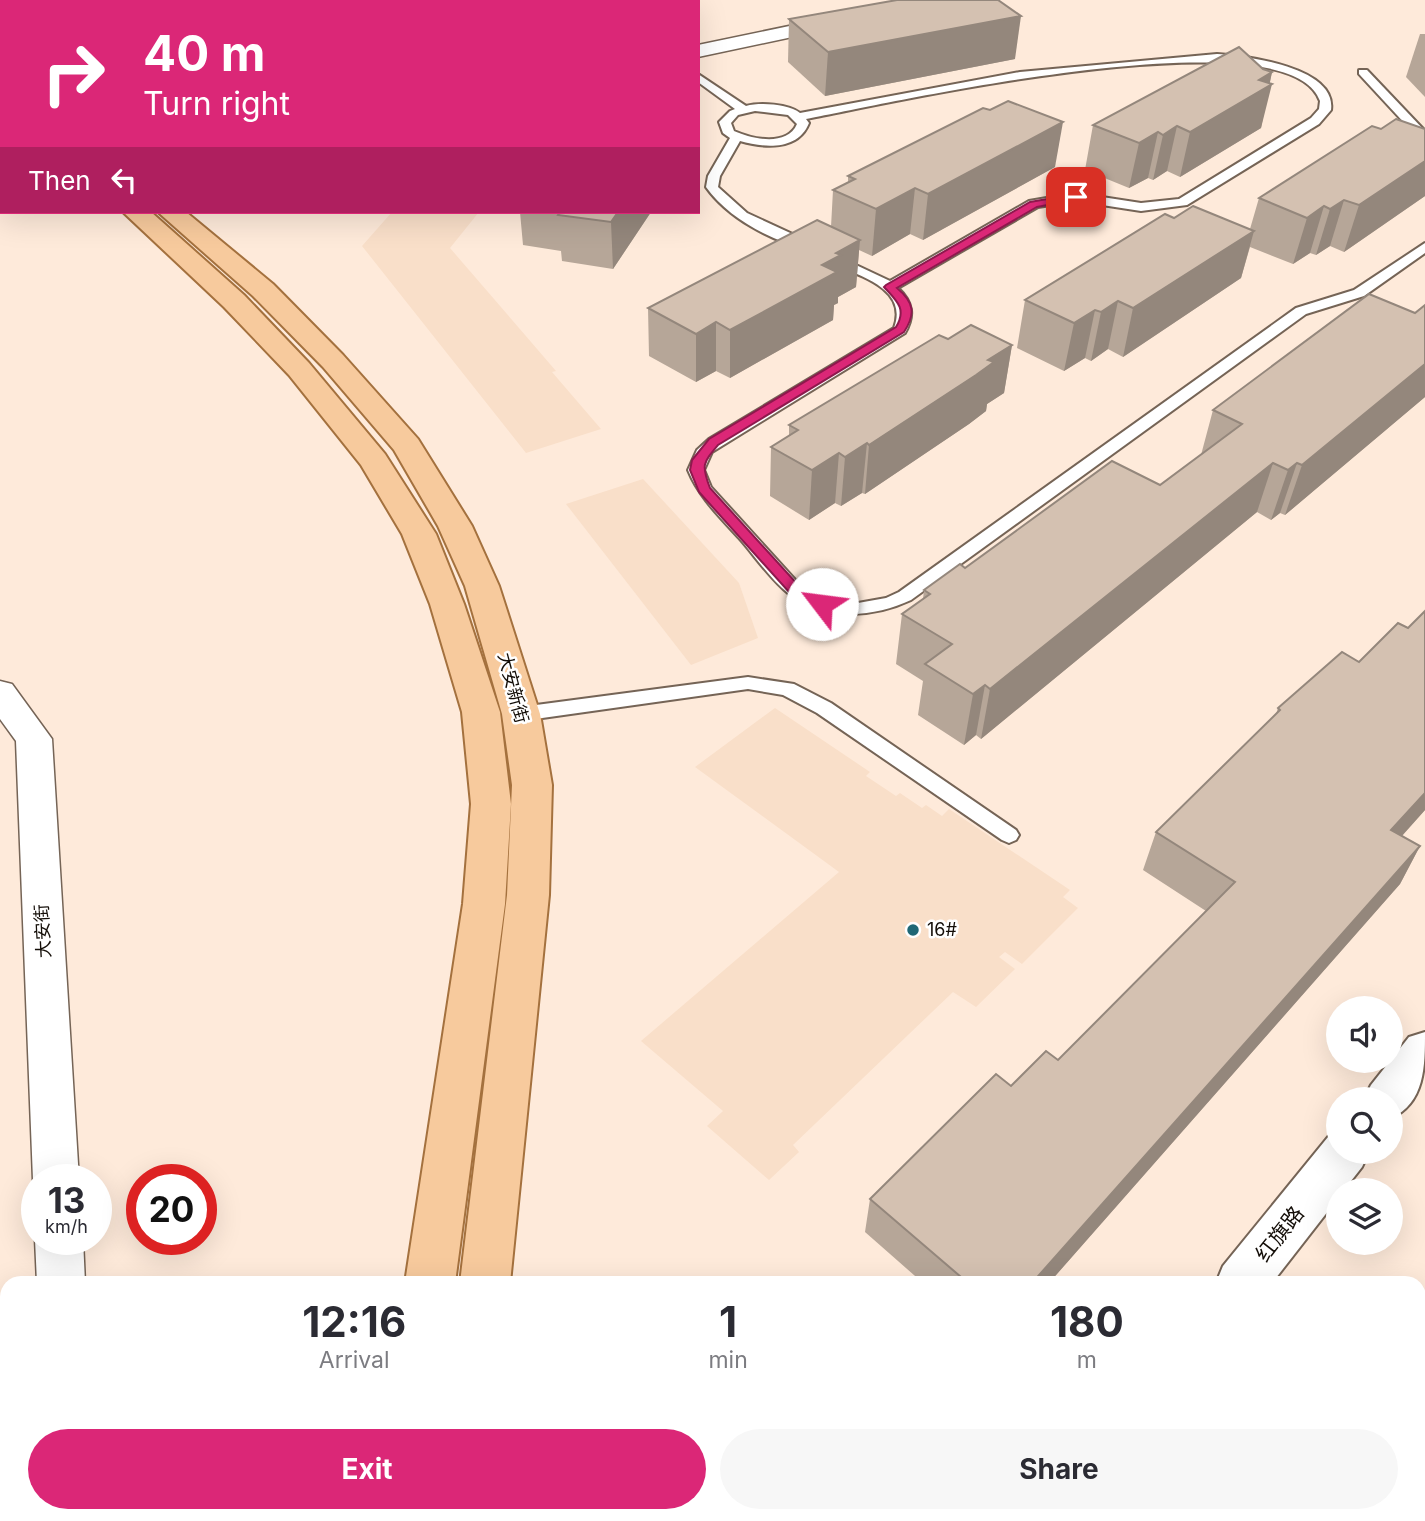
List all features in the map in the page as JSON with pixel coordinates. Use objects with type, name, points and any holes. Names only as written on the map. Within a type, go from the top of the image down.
[{"type":"main road","points":[[138,214],[234,301],[299,369],[374,461],[419,534],[447,604],[481,712],[491,804],[484,904],[431,1276]]},
{"type":"main road","name":"大安新街","points":[[173,214],[263,290],[333,361],[407,446],[455,526],[482,586],[522,714],[532,785],[528,895],[486,1276]]},
{"type":"street","points":[[700,51],[852,19]]},
{"type":"street","name":"大安街","points":[[0,693],[34,739],[55,1164]]},
{"type":"street","points":[[1396,1087],[1425,1051]]},
{"type":"street","name":"红旗路","points":[[1247,1276],[1335,1164]]},
{"type":"street","points":[[60,1255],[61,1276]]},
{"type":"lane","points":[[800,117],[1022,75],[1193,58],[1231,59],[1274,66],[1307,80],[1320,89],[1326,100],[1325,110],[1315,121],[1182,202],[1141,206],[1092,198],[1034,204],[890,287]]},
{"type":"lane","points":[[1363,72],[1425,138]]},
{"type":"lane","points":[[700,78],[743,109]]},
{"type":"lane","points":[[769,107],[792,112],[800,117],[802,129],[787,139],[761,142],[737,137],[725,128],[725,122],[743,109],[769,107]]},
{"type":"lane","points":[[737,137],[714,176],[712,187],[724,204],[890,287],[902,298],[907,310],[907,318],[900,330],[714,442],[699,460],[696,470],[704,489],[794,589],[822,604],[858,609],[890,603],[905,596],[1301,311],[1371,286],[1425,247]]},
{"type":"lane","points":[[1336,299],[1362,310]]},
{"type":"lane","points":[[522,714],[748,683],[787,689],[824,708],[1009,835]]},
{"type":"shaded area","points":[[390,214],[477,214],[450,248],[556,371],[552,372],[601,429],[526,453],[362,246]]},
{"type":"shaded area","points":[[643,479],[739,583],[758,638],[691,665],[566,504]]},
{"type":"shaded area","name":"16#","points":[[775,708],[870,772],[866,776],[896,796],[900,793],[922,808],[926,805],[942,816],[949,809],[1070,890],[1063,897],[1078,908],[1022,964],[1005,952],[999,957],[1015,969],[976,1007],[953,992],[793,1145],[799,1152],[769,1180],[707,1126],[723,1111],[641,1041],[839,872],[695,767]]},
{"type":"building","points":[[897,0],[998,0],[1021,16],[828,52],[789,19]]},
{"type":"building","points":[[1239,47],[1263,69],[1272,72],[1259,80],[1272,84],[1190,132],[1177,126],[1163,135],[1158,132],[1139,143],[1093,125]]},
{"type":"building","points":[[1008,101],[1063,122],[928,194],[915,188],[876,209],[833,190],[855,179],[848,176],[983,108],[990,110]]},
{"type":"building","points":[[1396,119],[1425,129],[1425,161],[1359,205],[1344,200],[1330,209],[1324,206],[1307,218],[1259,198],[1372,126],[1381,129]]},
{"type":"building","points":[[1193,206],[1254,231],[1133,308],[1118,301],[1101,312],[1095,310],[1074,323],[1025,300],[1165,214],[1174,218]]},
{"type":"building","points":[[559,214],[617,214],[611,222]]},
{"type":"building","points":[[817,220],[860,240],[836,253],[841,255],[822,265],[837,272],[730,330],[716,322],[696,334],[648,308]]},
{"type":"building","points":[[1369,294],[1415,313],[1425,305],[1425,364],[1302,465],[1297,463],[1288,470],[1273,463],[990,689],[985,685],[973,694],[925,664],[952,644],[902,614],[930,594],[924,590],[960,564],[965,568],[1112,461],[1160,485],[1242,424],[1213,410]]},
{"type":"building","points":[[971,325],[1012,345],[988,360],[994,362],[976,375],[869,445],[867,443],[845,457],[839,453],[812,470],[771,447],[798,430],[789,425],[939,335],[948,339]]},
{"type":"building","points":[[1425,611],[1425,793],[1391,830],[1420,846],[1038,1276],[960,1276],[870,1199],[996,1074],[1011,1086],[1046,1051],[1058,1060],[1235,882],[1156,832],[1280,710],[1278,708],[1342,652],[1359,662],[1398,623],[1408,628]]},
{"type":"place","name":"16#","points":[[913,930]]},
{"type":"route","points":[[822,604],[794,589],[704,489],[696,470],[705,450],[900,330],[907,318],[907,310],[902,298],[890,287],[1034,204],[1076,197]]}]
